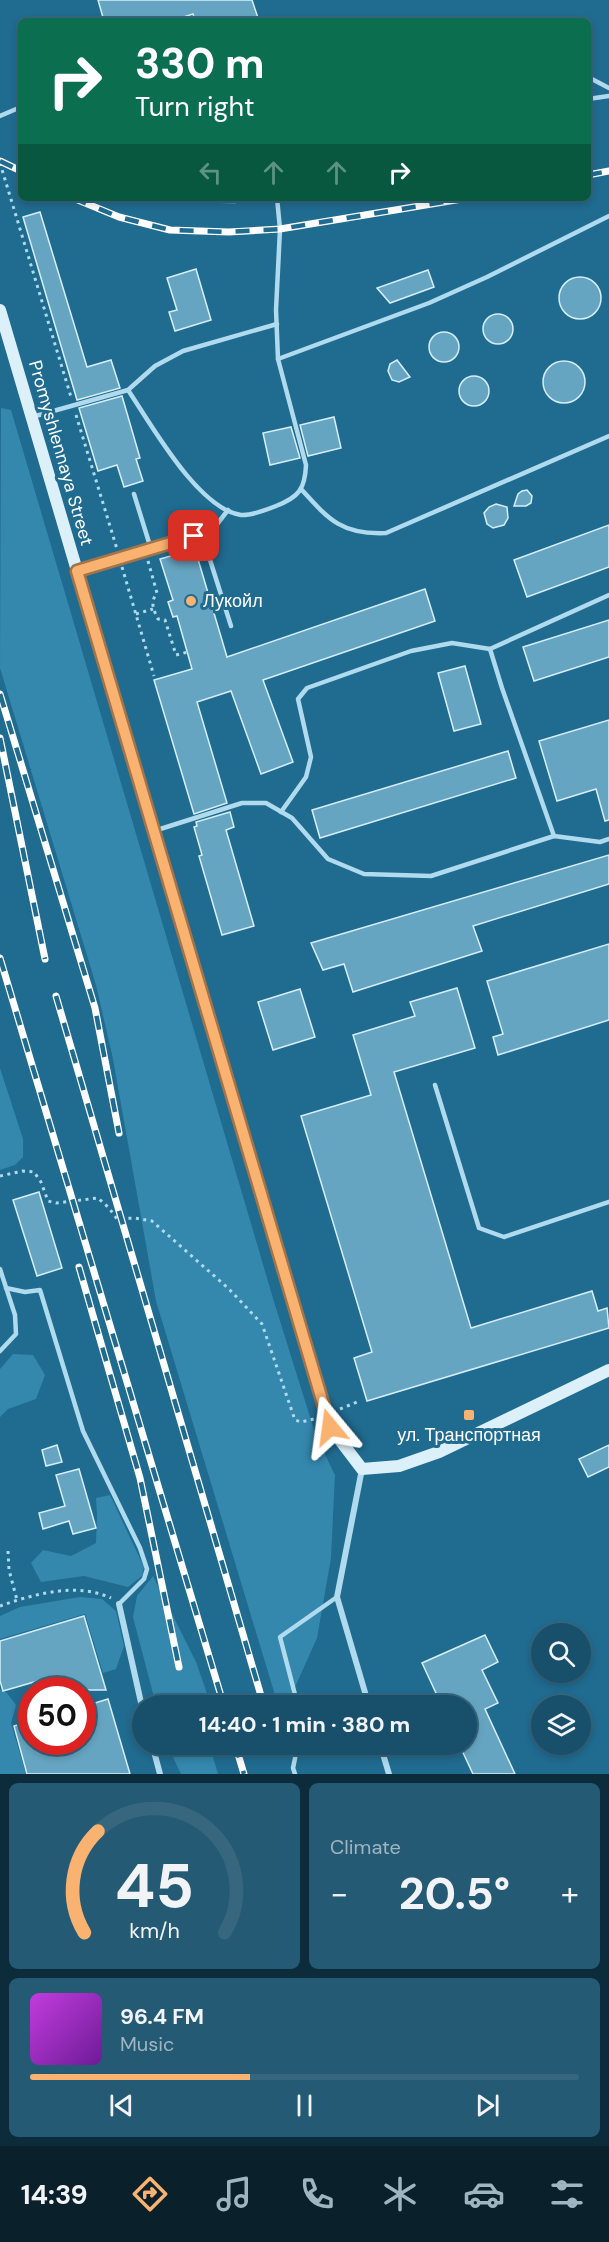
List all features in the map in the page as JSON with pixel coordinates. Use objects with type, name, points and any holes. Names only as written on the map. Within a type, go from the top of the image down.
[{"type":"main road","name":"Promyshlennaya Street","points":[[0,310],[330,1427],[362,1469]]},
{"type":"main road","points":[[362,1469],[399,1466],[439,1452],[609,1370]]},
{"type":"street","points":[[362,1469],[337,1597],[366,1695]]},
{"type":"street","points":[[119,1604],[139,1695]]},
{"type":"street","points":[[155,1755],[160,1774]]},
{"type":"street","points":[[383,1755],[389,1774]]},
{"type":"lane","points":[[591,79],[609,88]]},
{"type":"lane","points":[[591,99],[609,96]]},
{"type":"lane","points":[[0,116],[18,108]]},
{"type":"lane","points":[[128,390],[200,491],[228,510],[241,515],[255,513],[296,496],[305,483],[306,465],[278,360],[280,229],[277,201]]},
{"type":"lane","points":[[278,360],[429,303],[487,277],[609,216]]},
{"type":"lane","points":[[32,417],[128,390],[155,366],[183,351],[277,324]]},
{"type":"lane","points":[[301,489],[320,511],[340,526],[363,534],[386,533],[609,436]]},
{"type":"lane","points":[[134,494],[151,549]]},
{"type":"lane","points":[[228,510],[204,541],[231,626]]},
{"type":"lane","points":[[77,571],[213,530]]},
{"type":"lane","points":[[281,812],[306,777],[310,757],[298,699],[307,688],[411,651],[452,643],[490,649],[609,595]]},
{"type":"lane","points":[[490,649],[554,836]]},
{"type":"lane","points":[[154,831],[242,803],[266,803],[292,818],[328,859],[364,874],[430,876],[554,836],[600,842],[609,839]]},
{"type":"lane","points":[[435,1085],[479,1228],[504,1237],[609,1202]]},
{"type":"lane","points":[[0,1269],[15,1315],[16,1334],[0,1351]]},
{"type":"lane","points":[[6,1288],[25,1292],[40,1290],[83,1431],[140,1548],[147,1569],[144,1579],[119,1604]]},
{"type":"lane","points":[[294,1695],[280,1637],[337,1597]]},
{"type":"lane","points":[[295,1774],[293,1768],[296,1755]]},
{"type":"path","points":[[0,163],[154,676]]},
{"type":"path","points":[[144,551],[158,593],[153,599],[153,609],[158,619],[165,620],[176,656],[188,652]]},
{"type":"path","points":[[136,614],[153,609]]},
{"type":"path","points":[[0,1176],[23,1171],[34,1172],[48,1202],[98,1198],[117,1219],[135,1218],[152,1221],[229,1288],[262,1324],[295,1420],[302,1422],[357,1402]]},
{"type":"path","points":[[8,1551],[9,1570],[17,1599]]},
{"type":"path","points":[[0,1606],[17,1599],[76,1589],[109,1597],[119,1604]]},
{"type":"shaded area","points":[[1,408],[11,410],[275,1305],[316,1436],[335,1475],[331,1558],[317,1638],[291,1695],[275,1695],[156,1301],[113,1059],[96,985],[0,668]]},
{"type":"shaded area","points":[[0,1068],[23,1139],[23,1157],[15,1165],[0,1170]]},
{"type":"shaded area","points":[[13,1354],[33,1355],[45,1375],[36,1399],[8,1409],[0,1417],[0,1369]]},
{"type":"shaded area","points":[[110,1495],[144,1567],[142,1576],[128,1587],[84,1576],[41,1582],[31,1563],[43,1550],[71,1556],[96,1543],[96,1498]]},
{"type":"shaded area","points":[[153,1576],[196,1662],[208,1695],[153,1695],[133,1617],[137,1596]]},
{"type":"shaded area","points":[[80,1597],[102,1599],[116,1611],[124,1646],[116,1669],[103,1673],[85,1614],[0,1639],[0,1616],[20,1607]]},
{"type":"shaded area","points":[[0,1689],[7,1693],[16,1705],[11,1723],[18,1755],[20,1755],[26,1774],[0,1774]]},
{"type":"shaded area","points":[[172,1755],[212,1755],[218,1774],[181,1774]]},
{"type":"building","points":[[98,0],[252,0],[258,18],[194,18],[193,14],[180,18],[103,18]]},
{"type":"building","points":[[40,212],[87,367],[111,360],[120,388],[77,400],[23,217]]},
{"type":"building","points":[[196,269],[211,320],[175,331],[169,312],[177,310],[167,278]]},
{"type":"building","points":[[428,270],[434,287],[390,303],[377,288]]},
{"type":"building","points":[[580,277],[595,283],[601,298],[595,313],[580,319],[565,313],[559,298],[565,283]]},
{"type":"building","points":[[498,314],[504,315],[512,323],[512,335],[504,343],[498,344],[492,343],[484,335],[483,329],[484,323],[492,315]]},
{"type":"building","points":[[444,332],[450,333],[458,341],[458,353],[450,361],[444,362],[438,361],[430,353],[429,347],[430,341],[438,333]]},
{"type":"building","points":[[397,360],[410,377],[399,382],[392,380],[388,371],[390,364]]},
{"type":"building","points":[[564,361],[579,367],[585,382],[579,397],[564,403],[549,397],[543,382],[549,367]]},
{"type":"building","points":[[474,376],[480,377],[488,385],[488,397],[480,405],[474,406],[468,405],[460,397],[459,391],[460,385],[468,377]]},
{"type":"building","points":[[122,396],[140,458],[136,459],[143,481],[124,487],[117,465],[98,471],[79,408]]},
{"type":"building","points":[[334,417],[341,448],[308,456],[300,425]]},
{"type":"building","points":[[291,427],[300,458],[270,465],[263,433]]},
{"type":"building","points":[[527,490],[532,496],[531,503],[526,506],[514,506],[518,494]]},
{"type":"building","points":[[496,504],[507,507],[508,518],[504,525],[493,528],[487,524],[484,513]]},
{"type":"building","points":[[609,525],[609,567],[527,597],[514,560]]},
{"type":"building","points":[[195,549],[227,657],[425,589],[435,621],[263,680],[293,762],[261,774],[231,691],[197,702],[227,803],[194,814],[154,680],[192,669],[177,616],[173,617],[168,602],[173,600],[160,559]]},
{"type":"building","points":[[609,620],[609,657],[534,681],[523,647]]},
{"type":"building","points":[[465,666],[481,724],[454,731],[438,673]]},
{"type":"building","points":[[609,720],[609,820],[605,821],[596,789],[557,801],[539,741]]},
{"type":"building","points":[[508,751],[516,778],[320,838],[312,810]]},
{"type":"building","points":[[230,812],[234,827],[226,830],[254,926],[222,935],[199,856],[202,855],[194,827],[197,826],[196,822]]},
{"type":"building","points":[[609,855],[609,884],[473,926],[482,951],[353,992],[344,964],[323,970],[311,943]]},
{"type":"building","points":[[609,944],[609,1020],[498,1055],[493,1037],[503,1034],[487,981]]},
{"type":"building","points":[[457,988],[475,1048],[394,1072],[471,1328],[592,1291],[598,1311],[607,1308],[609,1328],[367,1401],[354,1358],[372,1352],[301,1116],[371,1095],[353,1035],[415,1016],[410,1002]]},
{"type":"building","points":[[300,989],[315,1037],[273,1050],[258,1002]]},
{"type":"building","points":[[39,1192],[62,1268],[37,1276],[13,1200]]},
{"type":"building","points":[[57,1445],[62,1462],[46,1466],[42,1450]]},
{"type":"building","points":[[609,1445],[609,1467],[588,1477],[579,1459]]},
{"type":"building","points":[[79,1469],[96,1528],[73,1534],[69,1521],[43,1529],[39,1513],[65,1506],[56,1475]]},
{"type":"building","points":[[84,1616],[106,1690],[96,1690],[96,1677],[18,1677],[18,1687],[3,1691],[0,1681],[0,1641]]},
{"type":"building","points":[[485,1635],[498,1662],[482,1670],[498,1703],[485,1709],[515,1774],[473,1774],[464,1755],[477,1755],[477,1695],[437,1695],[422,1663]]},
{"type":"building","points":[[108,1699],[130,1774],[27,1774],[22,1755],[96,1755],[96,1703]]},
{"type":"building","points":[[18,1725],[18,1741],[14,1726]]},
{"type":"railway","points":[[0,161],[18,170]]},
{"type":"railway","points":[[591,174],[609,171]]},
{"type":"railway","points":[[80,201],[119,217],[170,230],[229,232],[280,229],[450,201]]},
{"type":"railway","points":[[0,694],[95,1008],[119,1133]]},
{"type":"railway","points":[[0,738],[45,959]]},
{"type":"railway","points":[[0,958],[221,1695]]},
{"type":"railway","points":[[56,996],[261,1695]]},
{"type":"railway","points":[[79,1267],[140,1478],[179,1667]]},
{"type":"railway","points":[[238,1755],[244,1774]]},
{"type":"place","name":"Лукойл","points":[[191,601]]},
{"type":"place","name":"ул. Транспортная","points":[[469,1415]]},
{"type":"route","points":[[194,536],[77,571],[330,1427]]}]
